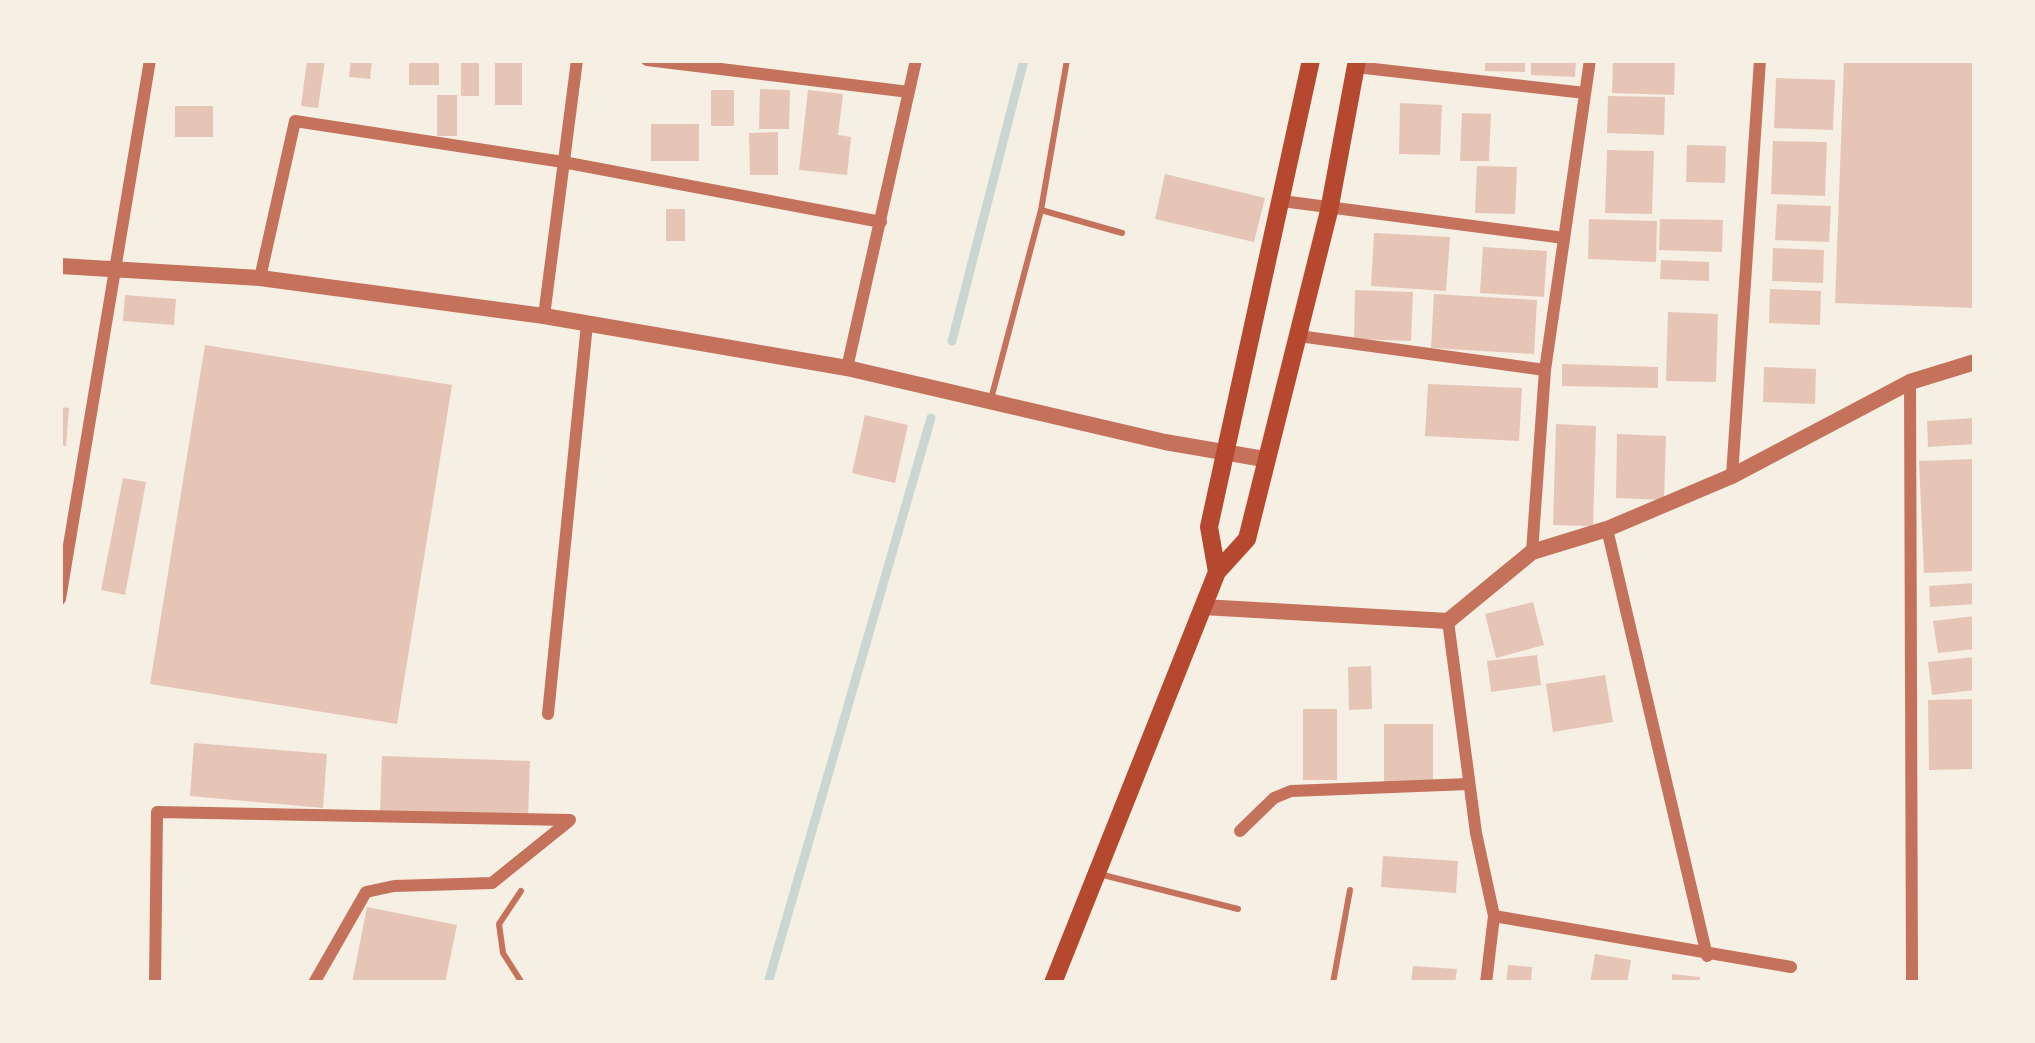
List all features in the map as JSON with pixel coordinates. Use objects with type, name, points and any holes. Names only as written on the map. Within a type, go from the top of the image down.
[{"type":"main road","points":[[1217,572],[1209,527],[1311,60]]},
{"type":"main road","points":[[1053,983],[1217,572],[1247,539],[1330,211],[1357,63]]},
{"type":"street","points":[[60,599],[150,60]]},
{"type":"street","points":[[544,316],[577,60]]},
{"type":"street","points":[[647,60],[909,92]]},
{"type":"street","points":[[847,368],[916,60]]},
{"type":"street","points":[[1532,551],[1545,370],[1590,60]]},
{"type":"street","points":[[1732,476],[1760,60]]},
{"type":"street","points":[[1357,63],[1586,93]]},
{"type":"street","points":[[260,278],[295,121],[563,162],[881,222]]},
{"type":"street","points":[[1282,202],[1564,238]]},
{"type":"street","points":[[60,266],[260,278],[544,316],[847,368],[990,403],[1264,458]]},
{"type":"street","points":[[548,714],[587,324]]},
{"type":"street","points":[[1299,336],[1545,370]]},
{"type":"street","points":[[1203,607],[1448,621],[1532,551],[1606,529],[1732,476],[1910,382],[1975,362]]},
{"type":"street","points":[[1910,382],[1912,983]]},
{"type":"street","points":[[1606,529],[1707,956]]},
{"type":"street","points":[[1448,621],[1469,784],[1494,916],[1486,983]]},
{"type":"street","points":[[1240,831],[1274,798],[1291,791],[1469,784]]},
{"type":"street","points":[[155,983],[157,812],[570,820],[492,883],[394,886],[365,892],[314,983]]},
{"type":"street","points":[[1494,916],[1791,967]]},
{"type":"lane","points":[[990,403],[1041,210],[1067,60]]},
{"type":"lane","points":[[1041,210],[1122,232]]},
{"type":"lane","points":[[1094,872],[1238,909]]},
{"type":"lane","points":[[1334,983],[1350,890]]},
{"type":"lane","points":[[521,891],[499,924],[502,953],[522,983]]},
{"type":"building","points":[[307,60],[325,60],[318,108],[301,106]]},
{"type":"building","points":[[351,60],[372,60],[370,79],[349,77]]},
{"type":"building","points":[[409,60],[439,60],[439,85],[409,85]]},
{"type":"building","points":[[461,60],[479,60],[479,96],[461,96]]},
{"type":"building","points":[[1485,60],[1525,60],[1525,72],[1485,71]]},
{"type":"building","points":[[1531,60],[1576,60],[1575,77],[1531,75]]},
{"type":"building","points":[[1613,60],[1675,60],[1674,95],[1612,93]]},
{"type":"building","points":[[1844,60],[1975,60],[1975,308],[1835,303]]},
{"type":"building","points":[[495,61],[522,61],[522,105],[495,105]]},
{"type":"building","points":[[1776,78],[1835,80],[1833,130],[1774,128]]},
{"type":"building","points":[[760,89],[790,90],[789,129],[759,129]]},
{"type":"building","points":[[711,90],[734,90],[734,126],[711,126]]},
{"type":"building","points":[[808,90],[843,94],[838,135],[851,137],[847,175],[799,170]]},
{"type":"building","points":[[437,95],[457,95],[457,136],[437,136]]},
{"type":"building","points":[[1608,96],[1665,97],[1664,135],[1607,133]]},
{"type":"building","points":[[1400,103],[1442,105],[1440,155],[1399,154]]},
{"type":"building","points":[[175,106],[213,106],[213,137],[175,137]]},
{"type":"building","points":[[1462,113],[1491,114],[1489,161],[1460,161]]},
{"type":"building","points":[[651,124],[699,124],[699,161],[651,161]]},
{"type":"building","points":[[778,132],[778,175],[750,175],[749,133]]},
{"type":"building","points":[[1773,141],[1827,142],[1825,196],[1771,194]]},
{"type":"building","points":[[1687,145],[1726,146],[1725,183],[1686,182]]},
{"type":"building","points":[[1607,150],[1654,151],[1652,214],[1605,213]]},
{"type":"building","points":[[1477,166],[1517,167],[1515,214],[1475,213]]},
{"type":"building","points":[[1165,174],[1265,198],[1254,242],[1155,219]]},
{"type":"building","points":[[1777,204],[1831,206],[1829,242],[1775,240]]},
{"type":"building","points":[[666,209],[685,209],[685,241],[666,241]]},
{"type":"building","points":[[1589,219],[1657,221],[1656,262],[1588,259]]},
{"type":"building","points":[[1660,219],[1723,220],[1722,252],[1659,250]]},
{"type":"building","points":[[1374,233],[1450,237],[1446,291],[1371,286]]},
{"type":"building","points":[[1483,247],[1547,251],[1544,297],[1480,293]]},
{"type":"building","points":[[1773,248],[1824,250],[1823,283],[1772,281]]},
{"type":"building","points":[[1661,260],[1709,262],[1709,281],[1660,279]]},
{"type":"building","points":[[1770,289],[1821,291],[1820,325],[1769,323]]},
{"type":"building","points":[[1355,290],[1413,292],[1411,341],[1354,339]]},
{"type":"building","points":[[1434,294],[1537,300],[1534,354],[1431,348]]},
{"type":"building","points":[[125,295],[176,299],[174,325],[123,321]]},
{"type":"building","points":[[1668,312],[1718,314],[1716,382],[1666,381]]},
{"type":"building","points":[[205,345],[452,385],[397,724],[150,684]]},
{"type":"building","points":[[1562,364],[1658,367],[1658,388],[1562,386]]},
{"type":"building","points":[[1764,367],[1816,369],[1815,404],[1763,402]]},
{"type":"building","points":[[1428,384],[1522,388],[1519,441],[1425,436]]},
{"type":"building","points":[[60,407],[69,408],[66,446],[60,445]]},
{"type":"building","points":[[865,415],[908,425],[895,483],[852,473]]},
{"type":"building","points":[[1975,418],[1975,444],[1928,447],[1927,421]]},
{"type":"building","points":[[1556,424],[1596,426],[1593,526],[1553,525]]},
{"type":"building","points":[[1617,434],[1666,436],[1664,500],[1616,498]]},
{"type":"building","points":[[1975,459],[1975,571],[1924,573],[1919,461]]},
{"type":"building","points":[[123,478],[146,482],[125,595],[101,590]]},
{"type":"building","points":[[1975,583],[1975,604],[1930,607],[1929,586]]},
{"type":"building","points":[[1533,602],[1544,645],[1496,658],[1485,614]]},
{"type":"building","points":[[1975,616],[1975,649],[1938,653],[1933,621]]},
{"type":"building","points":[[1537,655],[1541,685],[1491,692],[1487,661]]},
{"type":"building","points":[[1975,657],[1975,690],[1932,695],[1928,662]]},
{"type":"building","points":[[1371,666],[1372,709],[1349,710],[1348,667]]},
{"type":"building","points":[[1605,675],[1613,722],[1553,732],[1546,684]]},
{"type":"building","points":[[1975,699],[1975,769],[1929,770],[1928,700]]},
{"type":"building","points":[[1303,709],[1337,709],[1337,780],[1303,780]]},
{"type":"building","points":[[1384,724],[1433,724],[1433,782],[1384,782]]},
{"type":"building","points":[[194,743],[327,754],[323,808],[190,796]]},
{"type":"building","points":[[382,756],[530,761],[528,818],[380,813]]},
{"type":"building","points":[[1383,856],[1458,861],[1456,893],[1381,887]]},
{"type":"building","points":[[367,907],[457,925],[445,983],[352,983]]},
{"type":"building","points":[[1595,954],[1631,960],[1627,983],[1590,983]]},
{"type":"building","points":[[1508,965],[1532,967],[1531,983],[1506,983]]},
{"type":"building","points":[[1413,966],[1457,969],[1455,983],[1411,983]]},
{"type":"building","points":[[1672,974],[1700,977],[1700,983],[1672,983]]},
{"type":"waterway","points":[[952,341],[1024,60]]},
{"type":"waterway","points":[[768,983],[931,418]]}]
